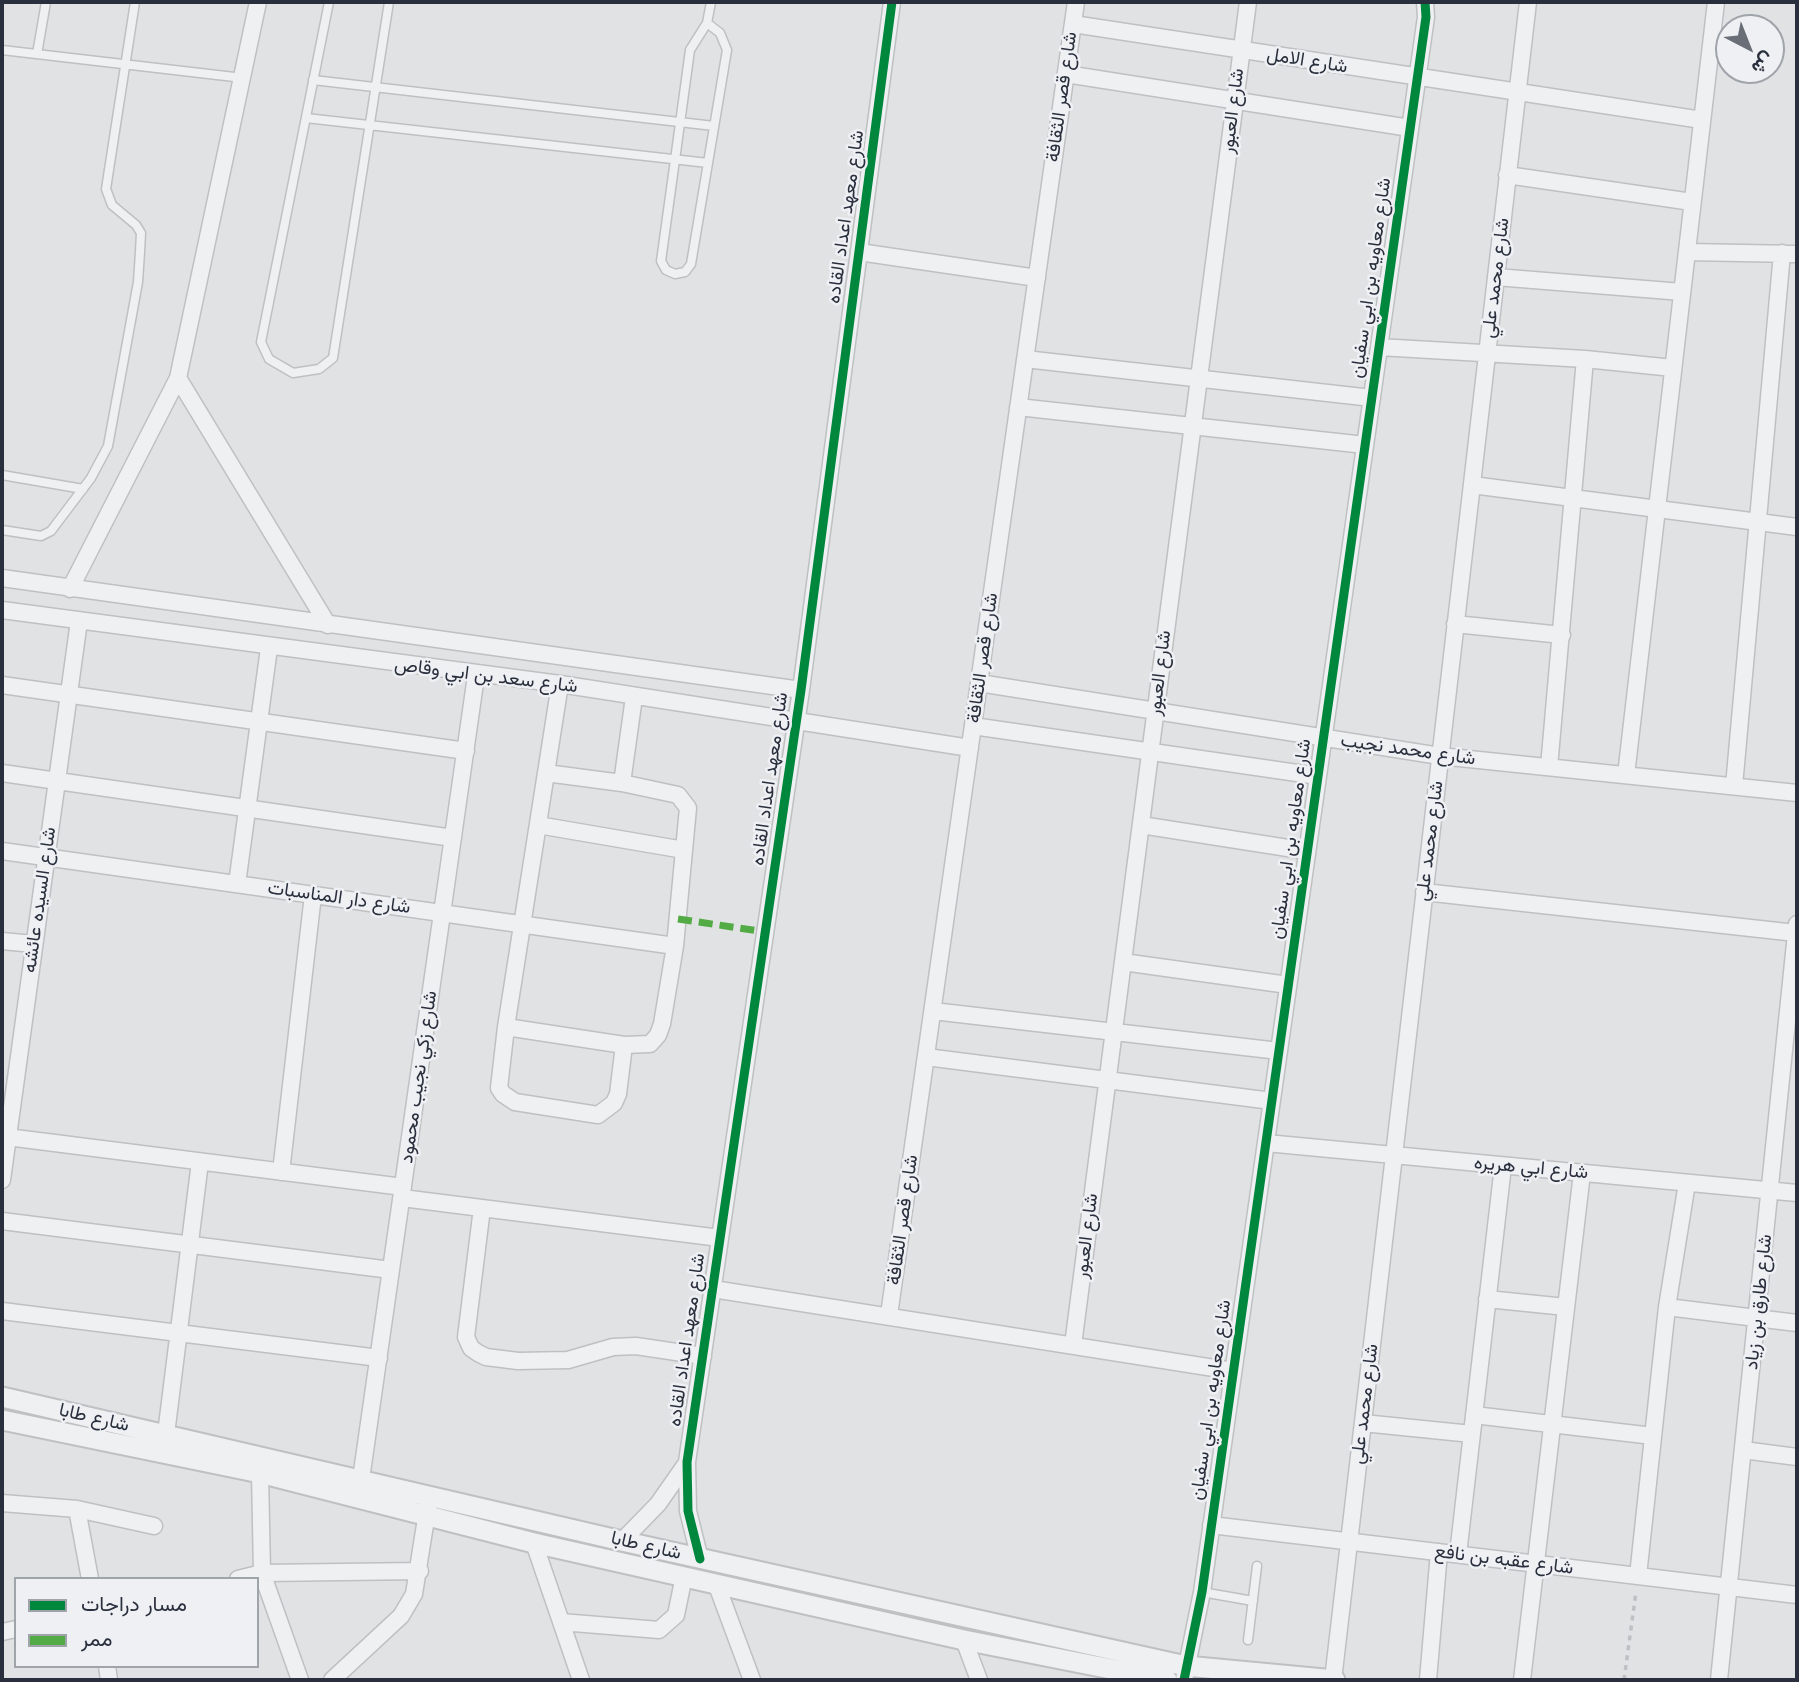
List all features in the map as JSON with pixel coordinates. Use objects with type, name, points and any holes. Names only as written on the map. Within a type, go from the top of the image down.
[{"type":"street","points":[[70,589],[178,378],[258,2]]},
{"type":"street","name":"شارع معهد اعداد القاده","points":[[700,1559],[688,1511],[687,1462],[801,690],[892,2]]},
{"type":"street","name":"شارع قصر الثقافة","points":[[889,1315],[1076,2]]},
{"type":"street","name":"شارع العبور","points":[[1073,1345],[1248,2]]},
{"type":"street","name":"شارع معاويه بن ابي سفيان","points":[[1185,1673],[1202,1592],[1212,1525],[1417,79],[1425,2]]},
{"type":"street","name":"شارع محمد علي","points":[[1334,1680],[1528,2]]},
{"type":"street","points":[[1626,775],[1716,2]]},
{"type":"street","name":"شارع الامل","points":[[1073,24],[1417,79],[1702,120]]},
{"type":"street","points":[[1066,74],[1410,128]]},
{"type":"street","points":[[1507,175],[1692,202]]},
{"type":"street","points":[[859,252],[1037,278]]},
{"type":"street","points":[[1687,252],[1789,253],[1757,522],[1734,786]]},
{"type":"street","points":[[1496,277],[1682,292]]},
{"type":"street","points":[[1379,347],[1585,359],[1673,368]]},
{"type":"street","points":[[1025,359],[1372,398]]},
{"type":"street","points":[[1549,767],[1575,498],[1585,359]]},
{"type":"street","points":[[178,378],[328,625]]},
{"type":"street","points":[[1018,407],[1365,445]]},
{"type":"street","points":[[1472,485],[1797,527]]},
{"type":"street","name":"شارع سعد بن ابي وقاص","points":[[2,578],[801,690]]},
{"type":"street","name":"شارع سعد بن ابي وقاص","points":[[2,610],[476,676],[560,684],[970,748]]},
{"type":"street","name":"شارع السيده عائشه","points":[[2,1180],[6,1129],[79,621]]},
{"type":"street","points":[[1455,624],[1562,635]]},
{"type":"street","points":[[237,884],[269,648]]},
{"type":"street","name":"شارع زكي نجيب محمود","points":[[361,1479],[476,676]]},
{"type":"street","name":"شارع محمد نجيب","points":[[979,683],[1440,756],[1797,793]]},
{"type":"street","points":[[560,684],[498,1079],[503,1094],[515,1102],[598,1115],[607,1110],[618,1094],[624,1045]]},
{"type":"street","points":[[2,685],[466,751]]},
{"type":"street","points":[[622,783],[634,697]]},
{"type":"street","points":[[973,726],[1318,776]]},
{"type":"street","points":[[506,1027],[642,1046],[658,1035],[675,946],[688,808],[685,801],[669,791],[546,772]]},
{"type":"street","points":[[2,773],[453,838]]},
{"type":"street","points":[[538,825],[684,850]]},
{"type":"street","points":[[1141,825],[1307,851]]},
{"type":"street","name":"شارع دار المناسبات","points":[[2,851],[675,946]]},
{"type":"street","points":[[1424,892],[1797,928]]},
{"type":"street","points":[[281,1172],[313,895]]},
{"type":"street","name":"شارع طارق بن زياد","points":[[1718,1680],[1797,928]]},
{"type":"street","points":[[2,941],[34,944]]},
{"type":"street","points":[[1123,962],[1288,985]]},
{"type":"street","points":[[933,1011],[1279,1051]]},
{"type":"street","points":[[926,1057],[1272,1101]]},
{"type":"street","points":[[6,1129],[201,1162],[281,1172],[482,1208],[720,1238]]},
{"type":"street","name":"شارع ابي هريره","points":[[1266,1143],[1797,1193]]},
{"type":"street","points":[[166,1434],[201,1162]]},
{"type":"street","points":[[1458,1554],[1503,1166]]},
{"type":"street","points":[[1522,1680],[1582,1173]]},
{"type":"street","points":[[1638,1576],[1667,1307],[1686,1183]]},
{"type":"street","points":[[482,1208],[466,1337],[471,1348],[478,1353],[486,1357],[518,1361],[568,1360],[613,1347],[636,1346],[703,1356]]},
{"type":"street","points":[[2,1221],[391,1270]]},
{"type":"street","points":[[713,1289],[1233,1371]]},
{"type":"street","points":[[1488,1299],[1566,1307]]},
{"type":"street","points":[[1667,1307],[1797,1323]]},
{"type":"street","points":[[2,1311],[379,1358]]},
{"type":"street","name":"شارع طابا","points":[[2,1397],[1185,1673],[1334,1680]]},
{"type":"street","points":[[1474,1415],[1653,1436]]},
{"type":"street","name":"شارع طابا","points":[[2,1420],[260,1473],[534,1544],[964,1640],[1167,1680]]},
{"type":"street","points":[[1363,1423],[1472,1434]]},
{"type":"street","points":[[1743,1450],[1797,1457]]},
{"type":"street","name":"شارع معهد اعداد القاده","points":[[622,1541],[658,1504],[687,1462]]},
{"type":"street","points":[[260,1473],[262,1573],[300,1680]]},
{"type":"street","points":[[332,1680],[401,1616],[414,1594],[428,1518],[429,1496]]},
{"type":"street","points":[[2,1503],[77,1509],[154,1526]]},
{"type":"street","points":[[77,1509],[90,1577]]},
{"type":"street","name":"شارع عقبه بن نافع","points":[[1212,1525],[1797,1595]]},
{"type":"street","points":[[534,1544],[581,1680]]},
{"type":"street","points":[[1428,1680],[1438,1552]]},
{"type":"street","points":[[246,1577],[262,1573],[420,1570]]},
{"type":"street","points":[[561,1622],[659,1630],[676,1615],[684,1576]]},
{"type":"street","points":[[716,1583],[752,1680]]},
{"type":"street","points":[[964,1640],[979,1680]]},
{"type":"lane","points":[[37,54],[46,2]]},
{"type":"lane","points":[[2,530],[41,536],[46,534],[83,489],[108,446],[138,282],[141,233],[136,225],[108,200],[106,189],[135,2]]},
{"type":"lane","points":[[329,2],[261,342],[269,359],[293,373],[319,369],[333,358],[389,2]]},
{"type":"lane","points":[[707,23],[720,33],[727,50],[691,264],[685,272],[675,274],[666,270],[662,261],[680,122],[690,50],[707,23],[711,2]]},
{"type":"lane","points":[[2,50],[243,78]]},
{"type":"lane","points":[[313,80],[714,126]]},
{"type":"lane","points":[[306,118],[708,163]]},
{"type":"lane","points":[[2,475],[83,489]]},
{"type":"lane","points":[[1248,1640],[1257,1566]]},
{"type":"lane","points":[[1202,1592],[1253,1601]]},
{"type":"path","points":[[1624,1680],[1638,1576]]},
{"type":"marked path","points":[[678,919],[766,932]]},
{"type":"cycle path","points":[[700,1559],[688,1511],[687,1462],[801,690],[892,2]]},
{"type":"cycle path","points":[[1184,1680],[1202,1592],[1426,17],[1425,2]]}]
